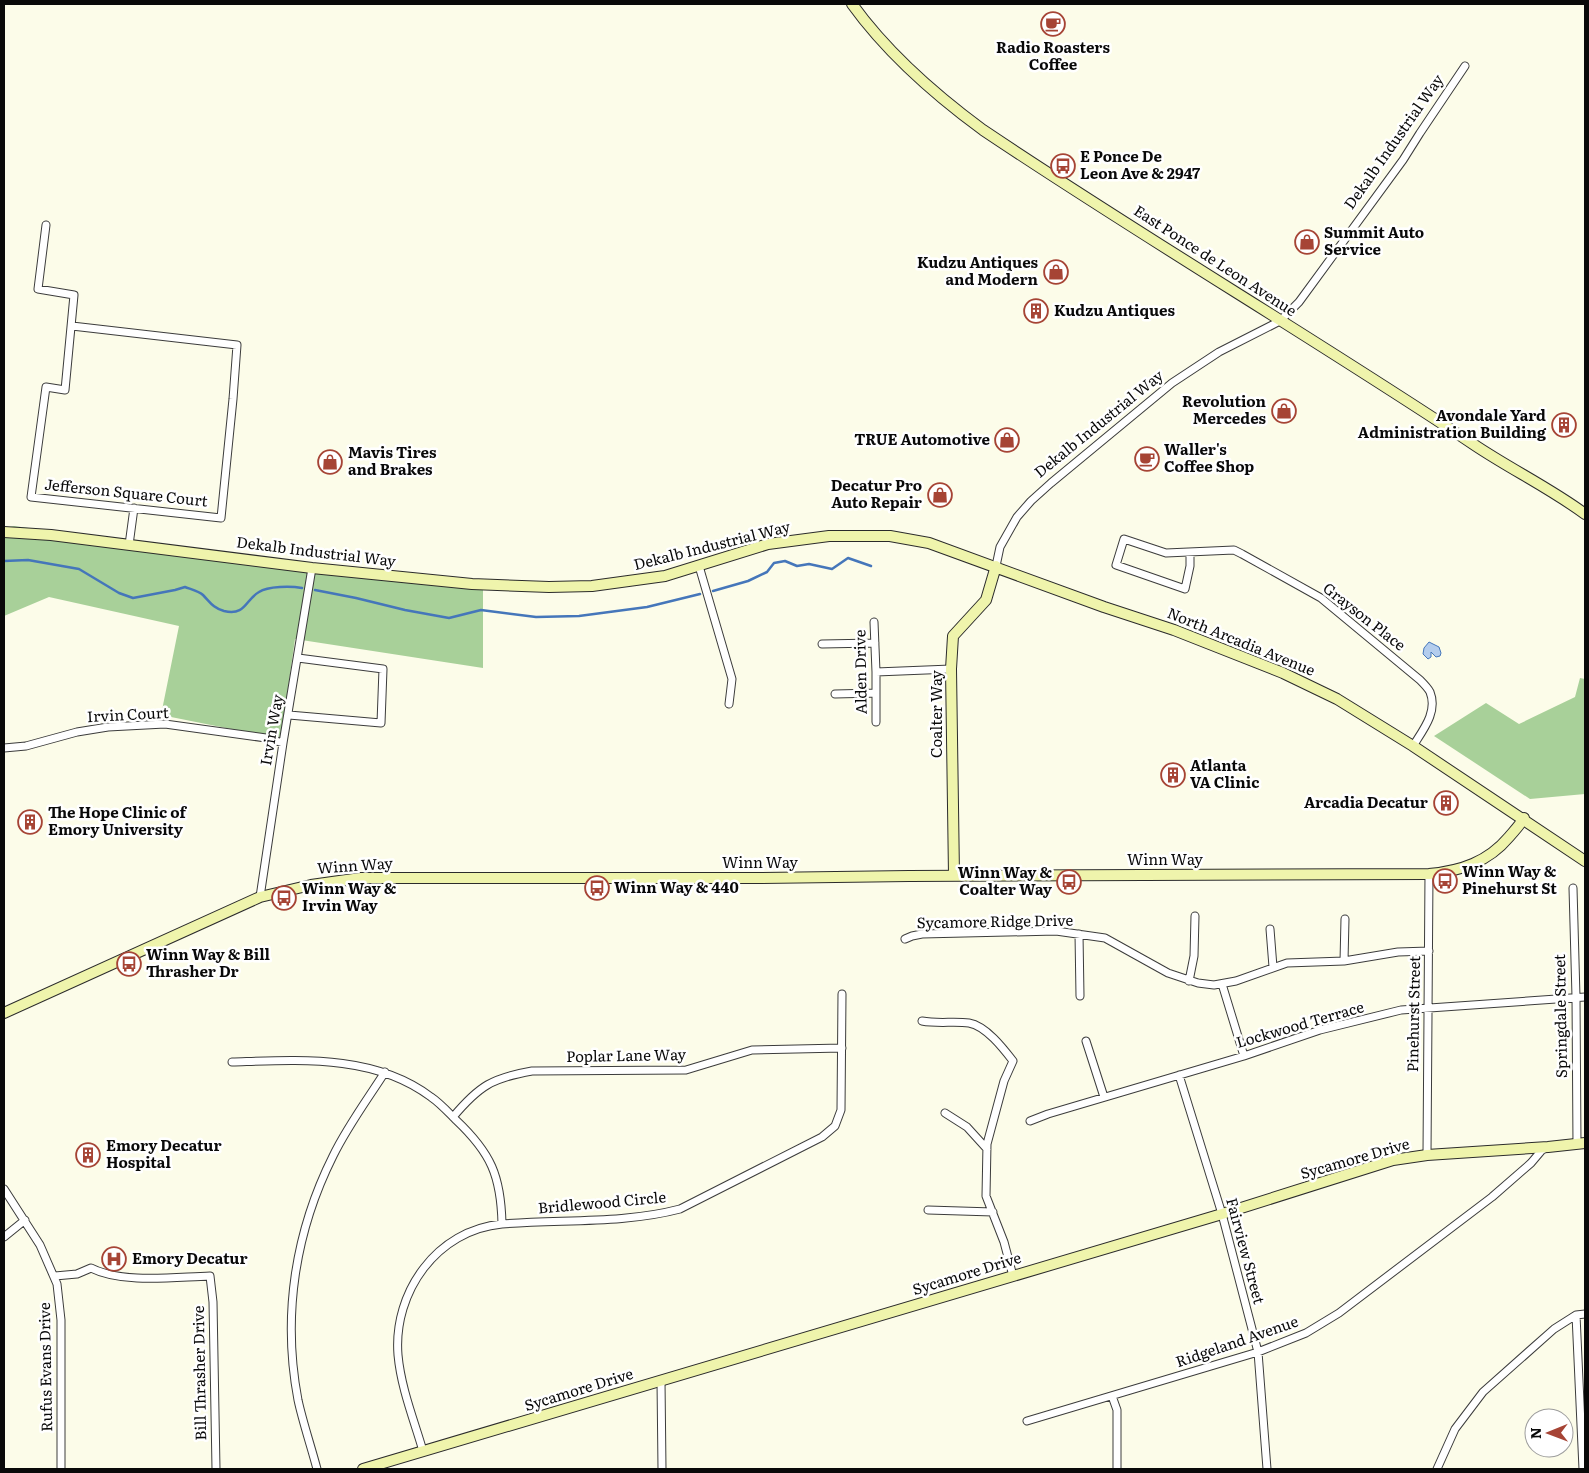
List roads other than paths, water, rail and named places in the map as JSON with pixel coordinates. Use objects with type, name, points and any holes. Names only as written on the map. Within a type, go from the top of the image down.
[{"type":"street","name":"East Ponce de Leon Avenue","points":[[852,4],[890,50],[909,69],[958,111],[1010,148],[1382,384],[1500,462],[1585,514]]},
{"type":"street","name":"Dekalb Industrial Way","points":[[4,532],[51,535],[312,568],[472,584],[549,587],[592,586],[665,576],[768,544],[829,536],[890,536],[929,543],[996,566],[1000,547],[1018,517],[1031,501],[1051,483],[1154,396],[1192,369],[1240,340],[1280,321],[1299,302],[1403,160],[1465,66]]},
{"type":"street","name":"Jefferson Square Court","points":[[46,226],[38,289],[74,295],[64,390],[46,388],[31,497],[220,518],[237,345],[72,326]]},
{"type":"street","points":[[129,545],[134,508]]},
{"type":"street","name":"Grayson Place","points":[[1190,552],[1190,566],[1185,589],[1116,566],[1124,539],[1166,553],[1234,550],[1320,598],[1420,680],[1430,692],[1432,710],[1428,724],[1413,746]]},
{"type":"street","points":[[698,566],[732,679],[729,704]]},
{"type":"street","name":"Coalter Way","points":[[954,876],[951,669],[953,636],[986,600],[996,566]]},
{"type":"street","name":"North Arcadia Avenue","points":[[996,566],[1284,672],[1337,699],[1413,746],[1585,860]]},
{"type":"street","name":"Irvin Way","points":[[260,897],[312,568]]},
{"type":"street","name":"Alden Drive","points":[[874,622],[876,722]]},
{"type":"street","points":[[822,644],[875,643]]},
{"type":"street","points":[[289,715],[382,723],[383,669],[298,658]]},
{"type":"street","points":[[876,672],[951,669]]},
{"type":"street","points":[[835,694],[876,693]]},
{"type":"street","name":"Irvin Court","points":[[4,747],[26,746],[77,732],[104,727],[165,724],[266,738],[283,743]]},
{"type":"street","name":"Winn Way","points":[[4,1013],[260,897],[311,885],[361,878],[1429,874],[1469,866],[1481,861],[1500,847],[1524,818]]},
{"type":"street","name":"Pinehurst Street","points":[[1427,1155],[1429,874]]},
{"type":"street","name":"Springdale Street","points":[[1573,888],[1581,1144]]},
{"type":"street","points":[[1189,981],[1194,956],[1195,916]]},
{"type":"street","points":[[1344,961],[1345,920]]},
{"type":"street","points":[[1270,929],[1273,966]]},
{"type":"street","name":"Sycamore Ridge Drive","points":[[905,939],[922,934],[1056,932],[1079,934],[1105,938],[1168,973],[1189,981],[1207,984],[1222,984],[1236,981],[1273,966],[1287,963],[1344,961],[1398,952],[1429,951]]},
{"type":"street","points":[[1079,934],[1080,996]]},
{"type":"street","points":[[1222,984],[1244,1056]]},
{"type":"street","name":"Bridlewood Circle","points":[[423,1451],[404,1388],[398,1355],[400,1320],[403,1306],[416,1276],[437,1253],[464,1234],[482,1227],[502,1224],[615,1218],[680,1209],[829,1132],[839,1118],[842,1098],[842,994]]},
{"type":"street","name":"Lockwood Terrace","points":[[1030,1121],[1244,1056],[1320,1030],[1401,1010],[1585,997]]},
{"type":"street","points":[[922,1021],[932,1023],[971,1023],[993,1036],[1013,1061],[1004,1081],[987,1144],[986,1196],[1004,1242],[1014,1276]]},
{"type":"street","points":[[1086,1041],[1104,1097]]},
{"type":"street","name":"Poplar Lane Way","points":[[453,1116],[475,1092],[498,1078],[532,1071],[686,1070],[752,1050],[842,1048]]},
{"type":"street","points":[[232,1062],[326,1061],[385,1072],[407,1082],[430,1096],[453,1116],[480,1146],[489,1160],[499,1186],[502,1224]]},
{"type":"street","points":[[317,1469],[298,1400],[292,1348],[293,1285],[298,1254],[307,1218],[334,1154],[385,1072]]},
{"type":"street","name":"Fairview Street","points":[[1179,1075],[1222,1214],[1258,1352],[1265,1419],[1267,1469]]},
{"type":"street","points":[[945,1113],[967,1127],[987,1149]]},
{"type":"street","name":"Sycamore Drive","points":[[363,1469],[1222,1214],[1393,1160],[1427,1155],[1581,1144]]},
{"type":"street","name":"Ridgeland Avenue","points":[[1027,1421],[1258,1352],[1306,1334],[1339,1313],[1492,1197],[1531,1163],[1542,1150],[1548,1147]]},
{"type":"street","name":"Rufus Evans Drive","points":[[4,1188],[40,1245],[54,1276],[60,1304],[61,1469]]},
{"type":"street","points":[[928,1210],[993,1212]]},
{"type":"street","points":[[4,1237],[25,1220]]},
{"type":"street","name":"Bill Thrasher Drive","points":[[54,1276],[77,1274],[91,1268],[122,1278],[210,1276],[213,1302],[216,1469]]},
{"type":"street","points":[[1437,1469],[1455,1429],[1483,1392],[1554,1329],[1576,1315],[1585,1314]]},
{"type":"street","points":[[1576,1315],[1584,1469]]},
{"type":"street","points":[[661,1381],[662,1469]]},
{"type":"street","points":[[1112,1396],[1117,1410],[1117,1469]]},
{"type":"water","points":[[1429,642],[1439,647],[1440,656],[1436,657],[1431,652],[1431,657],[1428,659],[1423,654],[1424,648]]},
{"type":"waterway","points":[[713,591],[748,581],[767,572],[774,563],[785,561],[797,566],[809,564],[832,569],[848,558],[871,566]]},
{"type":"waterway","points":[[4,561],[28,560],[79,569],[119,593],[133,598],[185,587],[197,591],[217,608],[231,612],[241,609],[254,595],[263,590],[280,587],[302,588]]},
{"type":"waterway","points":[[315,590],[449,618],[481,610],[536,617],[579,616],[647,607],[700,594]]},
{"type":"place","name":"Radio Roasters Coffee","points":[[1053,24]]},
{"type":"place","name":"E Ponce De Leon Ave & 2947","points":[[1063,166]]},
{"type":"place","name":"Summit Auto Service","points":[[1307,242]]},
{"type":"place","name":"Kudzu Antiques and Modern","points":[[1056,272]]},
{"type":"place","name":"Kudzu Antiques","points":[[1036,311]]},
{"type":"place","name":"Revolution Mercedes","points":[[1284,411]]},
{"type":"place","name":"Avondale Yard Administration Building","points":[[1564,425]]},
{"type":"place","name":"TRUE Automotive","points":[[1007,440]]},
{"type":"place","name":"Waller's Coffee Shop","points":[[1147,459]]},
{"type":"place","name":"Mavis Tires and Brakes","points":[[330,462]]},
{"type":"place","name":"Decatur Pro Auto Repair","points":[[940,495]]},
{"type":"place","name":"Atlanta VA Clinic","points":[[1173,775]]},
{"type":"place","name":"Arcadia Decatur","points":[[1446,803]]},
{"type":"place","name":"The Hope Clinic of Emory University","points":[[30,822]]},
{"type":"place","name":"Winn Way & Pinehurst St","points":[[1445,881]]},
{"type":"place","name":"Winn Way & Coalter Way","points":[[1069,882]]},
{"type":"place","name":"Winn Way & 440","points":[[597,888]]},
{"type":"place","name":"Winn Way & Irvin Way","points":[[284,898]]},
{"type":"place","name":"Winn Way & Bill Thrasher Dr","points":[[129,964]]},
{"type":"place","name":"Emory Decatur Hospital","points":[[88,1155]]},
{"type":"place","name":"Emory Decatur","points":[[114,1259]]}]
